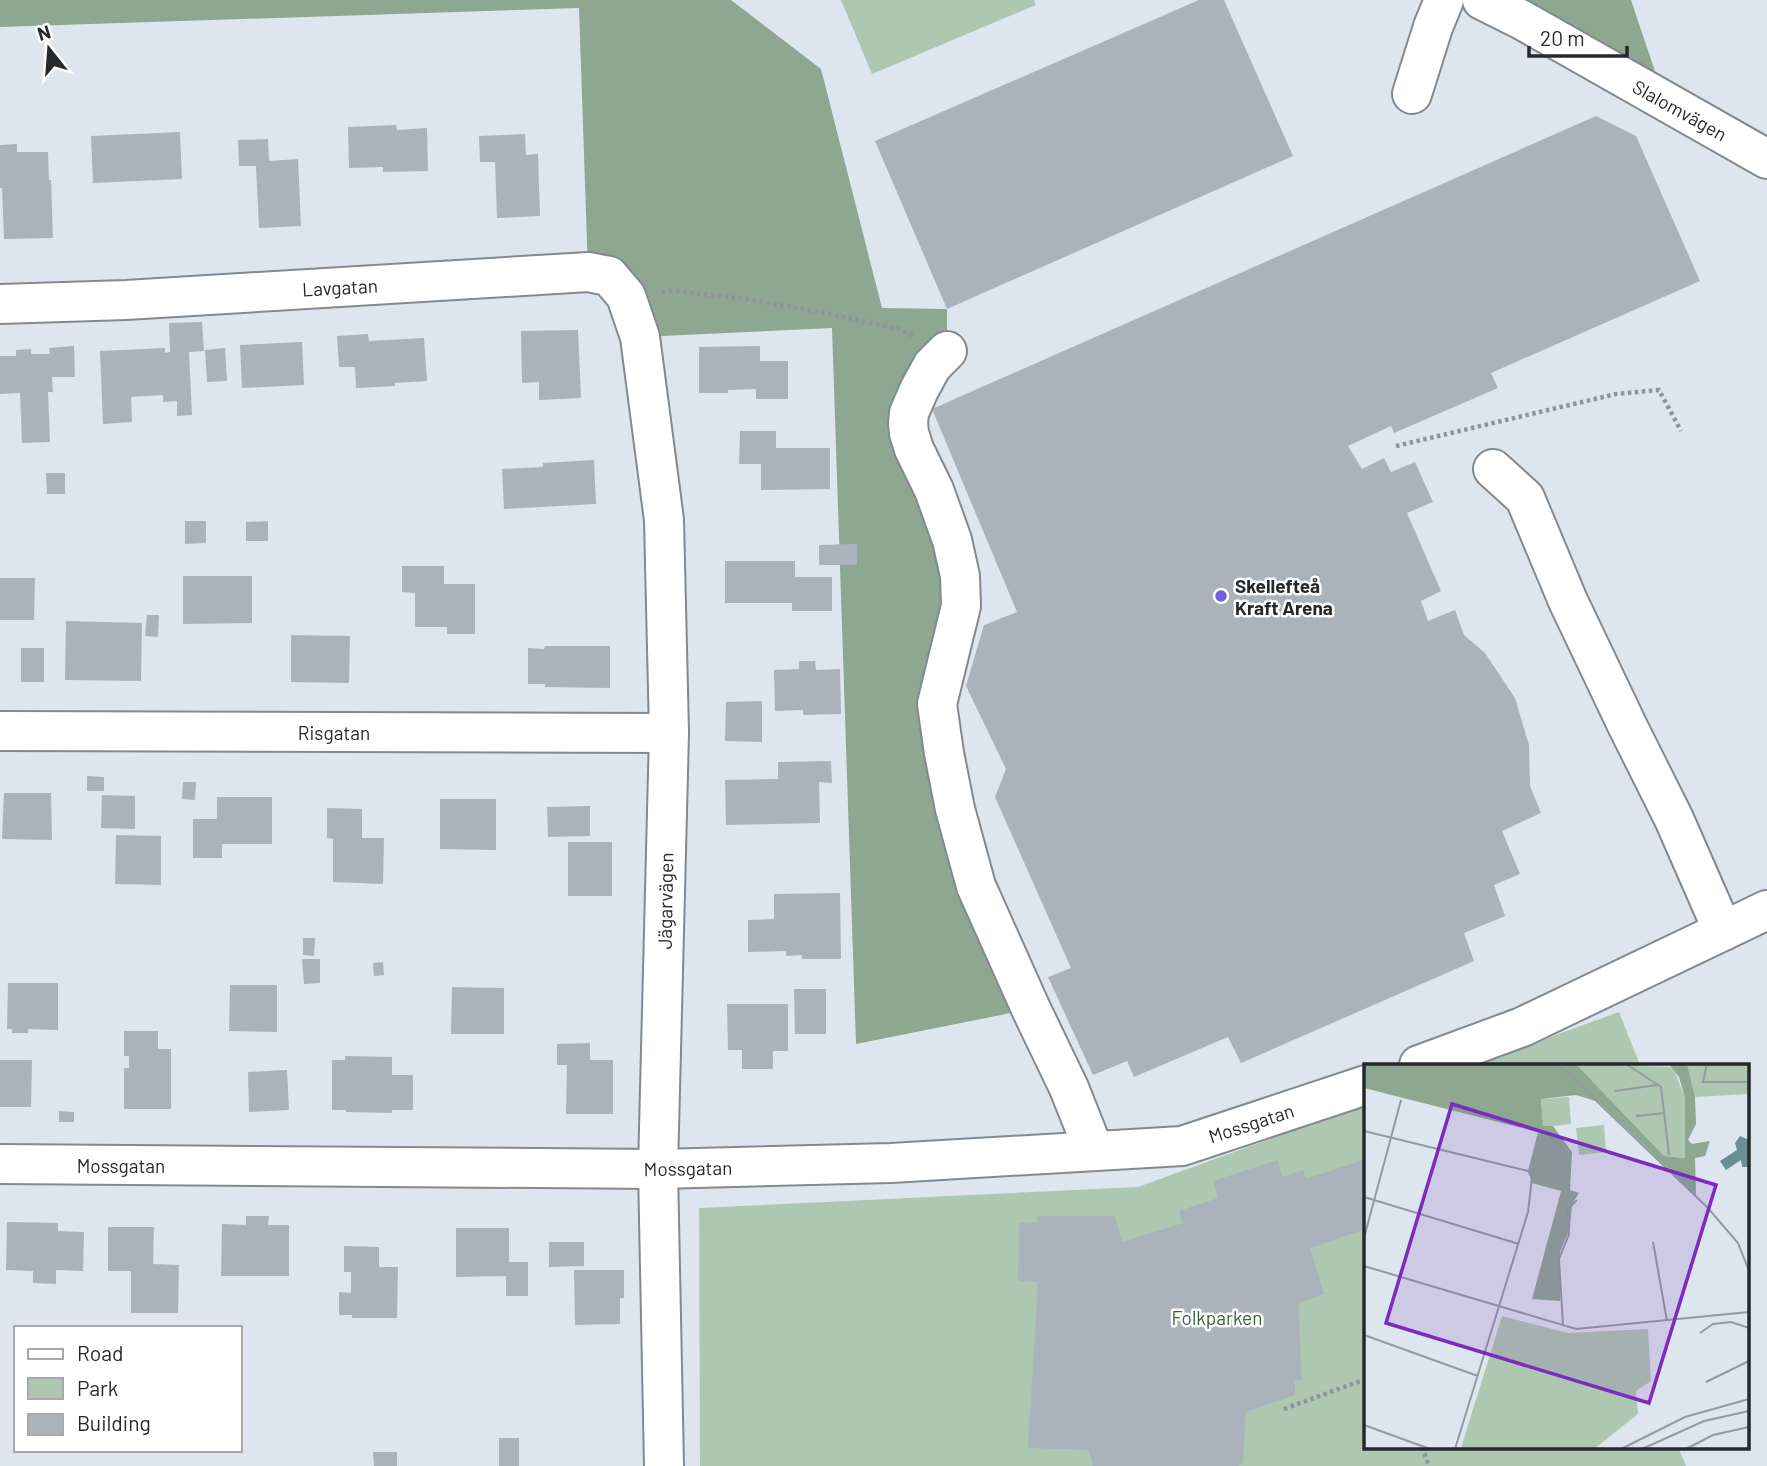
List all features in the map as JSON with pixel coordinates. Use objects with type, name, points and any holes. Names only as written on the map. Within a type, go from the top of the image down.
[{"type":"street","points":[[1412,94],[1444,0]]},
{"type":"street","name":"Slalomvägen","points":[[1482,0],[1767,159]]},
{"type":"street","name":"Lavgatan","points":[[0,304],[126,300],[588,272],[609,276],[626,296]]},
{"type":"street","name":"Jägarvägen","points":[[626,296],[640,337],[664,520],[668,733],[658,1169],[664,1466]]},
{"type":"street","points":[[947,351],[932,366],[919,390],[909,413],[908,423],[914,449],[934,490],[952,540],[960,576],[961,606],[937,704],[944,753],[955,809],[976,886],[1069,1088],[1094,1151]]},
{"type":"street","points":[[1493,469],[1525,498],[1568,601],[1674,819],[1723,931]]},
{"type":"street","name":"Risgatan","points":[[0,731],[668,733]]},
{"type":"street","points":[[1422,1064],[1522,1027],[1767,910]]},
{"type":"street","name":"Mossgatan","points":[[0,1164],[658,1169],[891,1163],[1182,1146],[1364,1086]]},
{"type":"path","points":[[626,296],[676,291],[787,306],[899,329],[947,351]]},
{"type":"path","points":[[1396,446],[1616,394],[1659,390],[1682,431]]},
{"type":"path","points":[[1284,1409],[1364,1381]]},
{"type":"path","points":[[1422,1448],[1429,1466]]},
{"type":"green space","points":[[0,0],[731,0],[821,69],[882,308],[947,309],[947,351],[919,390],[952,540],[937,704],[1031,1009],[856,1044],[832,328],[640,337],[588,272],[579,8],[0,27]]},
{"type":"green space","points":[[841,0],[1034,0],[1036,5],[872,74]]},
{"type":"green space","points":[[1482,0],[1631,0],[1665,101]]},
{"type":"green space","points":[[1619,1012],[1640,1064],[1476,1064]]},
{"type":"green space","name":"Folkparken","points":[[1364,1105],[1364,1448],[1678,1448],[1686,1466],[700,1466],[699,1208],[1138,1187]]},
{"type":"building","points":[[1199,0],[1224,0],[1293,156],[947,309],[875,141]]},
{"type":"building","name":"Skellefteå Kraft Arena","points":[[1596,116],[1636,136],[1700,281],[1491,373],[1498,388],[1394,433],[1391,426],[1348,446],[1362,469],[1384,458],[1391,472],[1415,462],[1433,502],[1407,513],[1441,591],[1421,601],[1428,621],[1455,610],[1464,635],[1485,653],[1515,698],[1529,745],[1530,786],[1541,813],[1502,831],[1520,874],[1494,885],[1505,916],[1464,933],[1474,961],[1241,1063],[1228,1037],[1134,1077],[1127,1061],[1093,1075],[1048,977],[1071,968],[995,797],[1006,769],[966,686],[984,625],[1017,612],[932,409]]},
{"type":"building","points":[[396,125],[397,130],[427,128],[428,171],[383,172],[383,167],[349,168],[348,127]]},
{"type":"building","points":[[180,132],[182,179],[93,183],[91,136]]},
{"type":"building","points":[[525,134],[526,155],[538,154],[540,216],[497,218],[495,162],[480,162],[479,136]]},
{"type":"building","points":[[268,139],[269,161],[298,159],[301,226],[259,228],[256,166],[239,166],[238,140]]},
{"type":"building","points":[[17,144],[17,152],[48,152],[53,238],[4,239],[0,145]]},
{"type":"building","points":[[202,322],[204,351],[189,352],[192,415],[177,416],[177,401],[163,402],[163,395],[131,397],[132,422],[103,424],[100,351],[165,348],[165,353],[170,352],[169,323]]},
{"type":"building","points":[[578,330],[581,398],[539,400],[539,382],[522,383],[521,331]]},
{"type":"building","points":[[368,334],[369,341],[424,338],[427,381],[356,388],[355,367],[339,367],[337,336]]},
{"type":"building","points":[[302,342],[304,385],[242,388],[240,345]]},
{"type":"building","points":[[74,346],[75,377],[52,377],[53,392],[48,392],[50,442],[22,443],[20,393],[0,394],[0,356],[16,356],[16,350],[31,349],[31,354],[50,354],[49,348]]},
{"type":"building","points":[[760,346],[760,361],[788,361],[788,399],[756,399],[756,389],[699,393],[699,347]]},
{"type":"building","points":[[225,348],[227,381],[207,382],[205,350]]},
{"type":"building","points":[[740,431],[776,431],[776,448],[830,448],[830,489],[761,490],[761,464],[739,464]]},
{"type":"building","points":[[594,460],[596,504],[504,509],[502,469]]},
{"type":"building","points":[[46,473],[65,473],[65,494],[47,494]]},
{"type":"building","points":[[185,521],[206,521],[206,543],[185,544]]},
{"type":"building","points":[[268,521],[268,541],[246,541],[246,522]]},
{"type":"building","points":[[857,544],[857,565],[819,565],[819,545]]},
{"type":"building","points":[[725,561],[795,561],[795,577],[832,577],[832,611],[792,611],[792,603],[725,603]]},
{"type":"building","points":[[402,566],[444,566],[444,584],[475,584],[475,634],[447,634],[447,627],[415,627],[415,593],[402,592]]},
{"type":"building","points":[[183,576],[252,576],[252,623],[183,624]]},
{"type":"building","points":[[0,578],[35,578],[34,620],[0,620]]},
{"type":"building","points":[[147,615],[159,615],[158,637],[145,636]]},
{"type":"building","points":[[66,621],[142,623],[141,681],[65,680]]},
{"type":"building","points":[[291,635],[350,636],[349,683],[291,682]]},
{"type":"building","points":[[545,646],[610,646],[610,688],[545,687],[545,684],[528,684],[528,648],[544,649]]},
{"type":"building","points":[[21,648],[44,648],[44,682],[21,682]]},
{"type":"building","points":[[799,661],[815,661],[816,670],[840,669],[841,714],[803,715],[803,710],[775,711],[774,670],[799,669]]},
{"type":"building","points":[[762,701],[762,742],[725,741],[726,702]]},
{"type":"building","points":[[831,761],[832,783],[819,782],[820,823],[726,825],[725,780],[778,779],[778,762]]},
{"type":"building","points":[[87,776],[104,777],[104,791],[87,791]]},
{"type":"building","points":[[183,782],[196,782],[195,800],[182,799]]},
{"type":"building","points":[[4,793],[51,793],[52,840],[2,839]]},
{"type":"building","points":[[102,795],[135,796],[135,829],[101,828]]},
{"type":"building","points":[[217,797],[272,797],[272,844],[222,844],[222,858],[193,858],[193,819],[217,819]]},
{"type":"building","points":[[440,799],[496,799],[496,850],[440,849]]},
{"type":"building","points":[[590,806],[590,836],[548,837],[547,807]]},
{"type":"building","points":[[327,808],[362,809],[362,838],[384,838],[383,884],[333,882],[333,839],[327,838]]},
{"type":"building","points":[[116,835],[161,836],[161,885],[115,884]]},
{"type":"building","points":[[568,842],[612,842],[612,896],[568,896]]},
{"type":"building","points":[[840,893],[841,959],[802,959],[802,955],[786,956],[786,951],[748,952],[748,920],[774,919],[774,894]]},
{"type":"building","points":[[303,938],[315,938],[314,956],[303,955]]},
{"type":"building","points":[[302,959],[320,959],[320,983],[304,984]]},
{"type":"building","points":[[383,962],[384,975],[374,976],[373,963]]},
{"type":"building","points":[[8,983],[58,983],[58,1030],[28,1029],[28,1033],[12,1033],[12,1029],[7,1029]]},
{"type":"building","points":[[230,985],[277,985],[277,1032],[229,1031]]},
{"type":"building","points":[[452,987],[504,988],[504,1034],[451,1034]]},
{"type":"building","points":[[794,989],[826,989],[826,1034],[795,1034]]},
{"type":"building","points":[[727,1004],[788,1004],[788,1051],[773,1051],[773,1069],[742,1069],[742,1050],[728,1050]]},
{"type":"building","points":[[124,1031],[158,1031],[158,1049],[171,1049],[171,1109],[124,1109],[124,1068],[129,1068],[129,1056],[124,1056]]},
{"type":"building","points":[[590,1043],[590,1060],[613,1060],[613,1114],[566,1114],[567,1065],[557,1065],[557,1044]]},
{"type":"building","points":[[345,1056],[392,1057],[392,1075],[413,1075],[413,1110],[392,1110],[392,1113],[332,1110],[332,1060],[345,1060]]},
{"type":"building","points":[[0,1060],[32,1060],[31,1107],[0,1107]]},
{"type":"building","points":[[287,1070],[289,1110],[249,1112],[248,1072]]},
{"type":"building","points":[[59,1111],[74,1112],[74,1122],[59,1122]]},
{"type":"building","points":[[1277,1160],[1283,1177],[1303,1170],[1306,1179],[1364,1160],[1364,1230],[1310,1248],[1324,1294],[1298,1303],[1302,1379],[1295,1381],[1295,1395],[1246,1412],[1243,1462],[1238,1466],[1093,1466],[1089,1450],[1028,1448],[1038,1282],[1018,1281],[1019,1222],[1038,1223],[1037,1216],[1115,1216],[1122,1242],[1183,1223],[1179,1211],[1218,1198],[1213,1181]]},
{"type":"building","points":[[246,1216],[269,1216],[268,1225],[289,1225],[289,1276],[221,1276],[222,1224],[246,1225]]},
{"type":"building","points":[[7,1222],[58,1223],[58,1231],[84,1232],[83,1271],[56,1270],[56,1284],[33,1283],[33,1271],[6,1270]]},
{"type":"building","points":[[108,1227],[154,1227],[153,1264],[179,1265],[178,1313],[131,1313],[131,1271],[108,1271]]},
{"type":"building","points":[[456,1228],[509,1228],[509,1262],[528,1262],[528,1296],[506,1296],[506,1276],[456,1277]]},
{"type":"building","points":[[549,1242],[584,1242],[584,1266],[549,1267]]},
{"type":"building","points":[[344,1246],[379,1247],[379,1267],[398,1267],[397,1318],[352,1318],[352,1315],[339,1315],[339,1292],[351,1293],[351,1272],[344,1272]]},
{"type":"building","points":[[574,1270],[624,1270],[620,1324],[575,1325]]},
{"type":"building","points":[[499,1438],[519,1438],[519,1466],[499,1466]]},
{"type":"building","points":[[373,1452],[397,1452],[397,1466],[374,1466]]},
{"type":"place","name":"Skellefteå Kraft Arena","points":[[1221,596]]}]
